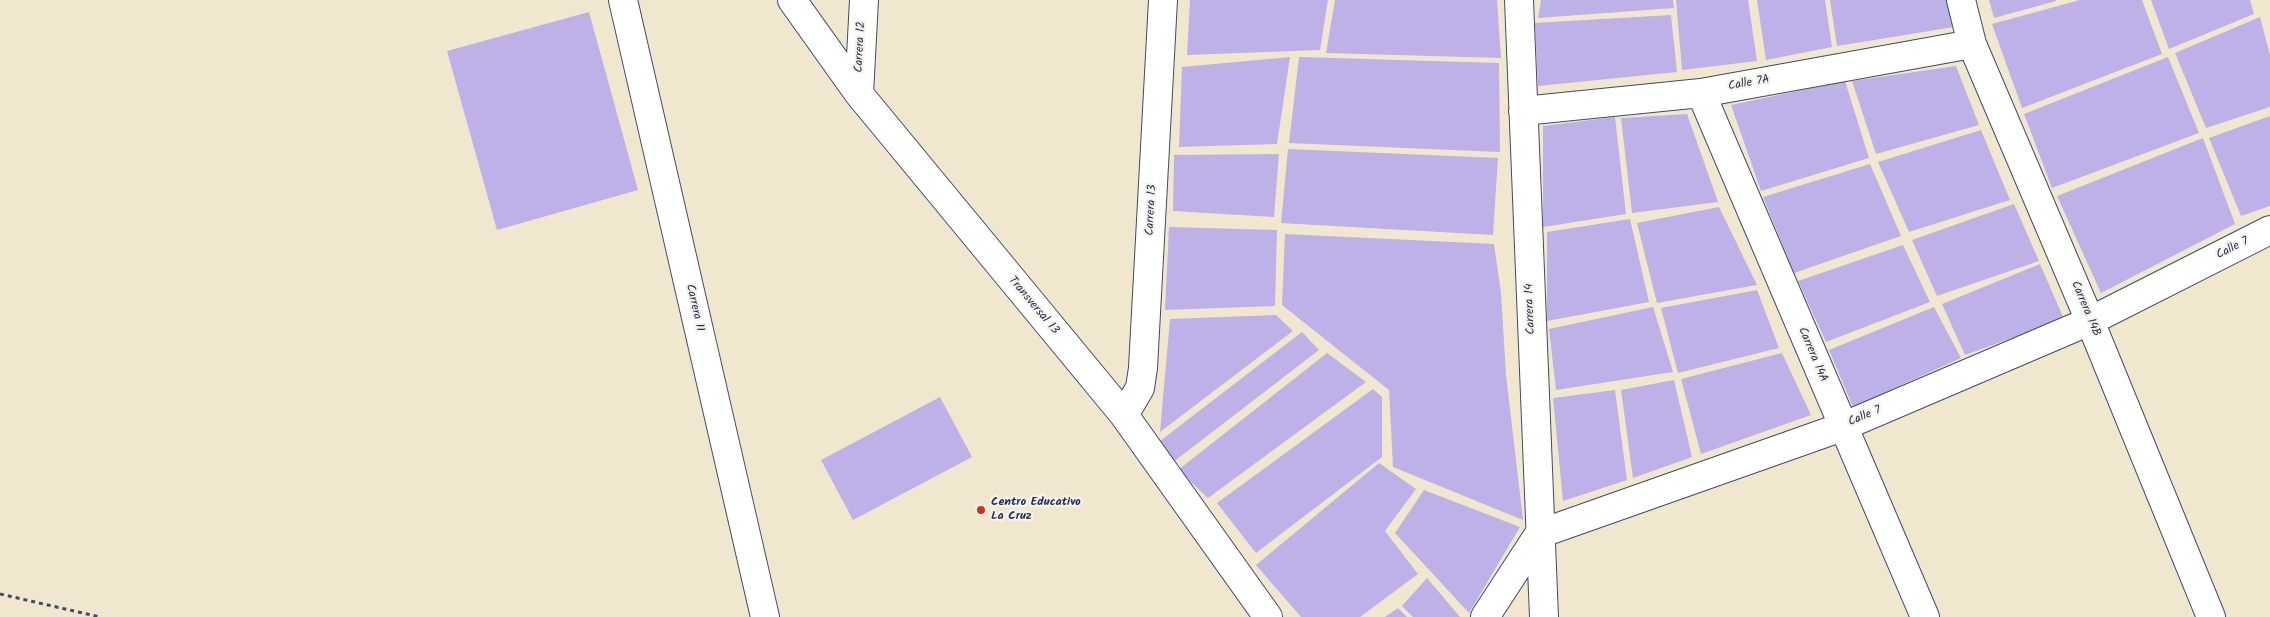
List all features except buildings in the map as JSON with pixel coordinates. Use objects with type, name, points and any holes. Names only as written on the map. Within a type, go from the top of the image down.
[{"type":"street","name":"Carrera 11","points":[[623,0],[765,617]]},
{"type":"street","name":"Transversal 13","points":[[792,0],[858,94],[1124,415],[1268,617]]},
{"type":"street","name":"Carrera 12","points":[[858,94],[864,0]]},
{"type":"street","name":"Carrera 13","points":[[1124,415],[1140,388],[1143,368],[1163,0]]},
{"type":"street","name":"Carrera 14","points":[[1519,0],[1539,534],[1544,617]]},
{"type":"street","name":"Carrera 14B","points":[[1961,0],[1972,44],[2212,617]]},
{"type":"street","name":"Calle 7A","points":[[1523,111],[1701,93],[1972,44]]},
{"type":"street","name":"Carrera 14A","points":[[1701,93],[1842,427],[1925,617]]},
{"type":"street","name":"Calle 7","points":[[1539,534],[1842,427],[2090,322],[2270,230]]},
{"type":"street","points":[[1484,617],[1539,534]]},
{"type":"path","points":[[0,594],[100,617]]},
{"type":"place","name":"Centro Educativo La Cruz","points":[[981,510]]}]
